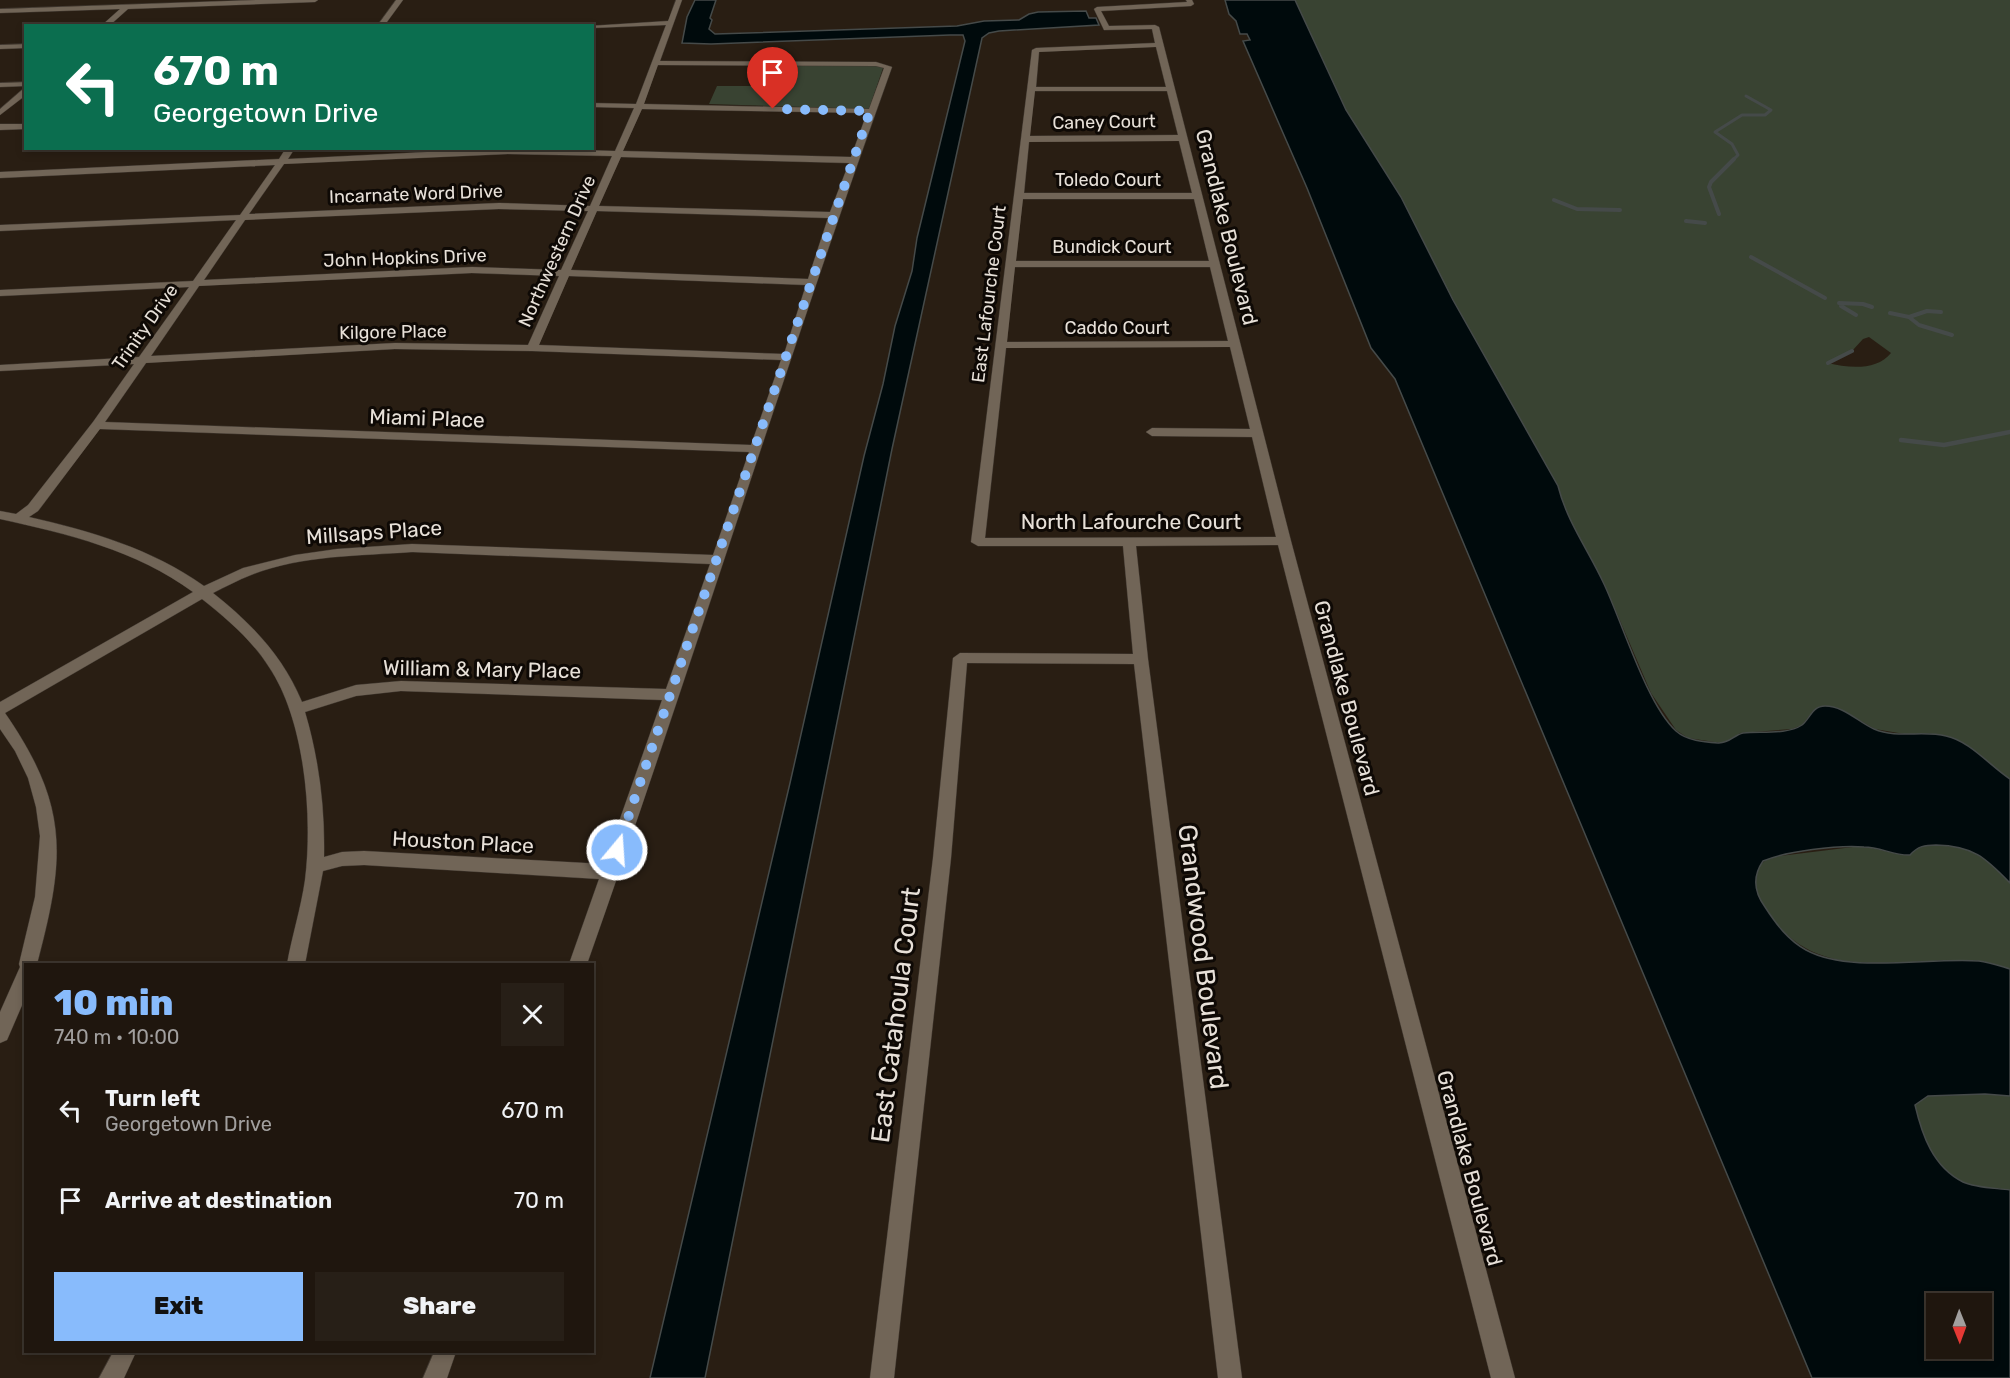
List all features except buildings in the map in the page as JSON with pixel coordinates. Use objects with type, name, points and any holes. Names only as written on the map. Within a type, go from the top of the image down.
[{"type":"street","points":[[106,24],[134,0]]},
{"type":"street","points":[[0,11],[315,0]]},
{"type":"street","points":[[382,24],[400,0]]},
{"type":"street","name":"Northwestern Drive","points":[[532,348],[639,105],[679,0]]},
{"type":"street","name":"Grandlake Boulevard","points":[[1189,0],[1191,3],[1097,9],[1107,28],[1155,27],[1284,541],[1503,1378]]},
{"type":"street","points":[[594,26],[669,23]]},
{"type":"street","name":"East Lafourche Court","points":[[978,542],[1036,50],[1159,45]]},
{"type":"street","points":[[0,47],[24,46]]},
{"type":"street","points":[[578,963],[788,357],[870,111],[888,69],[886,65],[655,63]]},
{"type":"street","points":[[0,85],[24,84]]},
{"type":"street","points":[[1032,89],[1170,89]]},
{"type":"street","points":[[0,113],[24,93]]},
{"type":"street","points":[[594,105],[870,111]]},
{"type":"street","points":[[0,127],[24,126]]},
{"type":"street","name":"Caney Court","points":[[1026,139],[1182,138]]},
{"type":"street","name":"Trinity Drive","points":[[19,519],[33,508],[97,425],[289,150]]},
{"type":"street","points":[[0,175],[508,151],[854,160]]},
{"type":"street","name":"Toledo Court","points":[[1018,196],[1198,196]]},
{"type":"street","name":"Incarnate Word Drive","points":[[0,228],[499,206],[834,215]]},
{"type":"street","name":"Bundick Court","points":[[1010,264],[1215,264]]},
{"type":"street","name":"John Hopkins Drive","points":[[0,292],[472,270],[812,282]]},
{"type":"street","name":"Caddo Court","points":[[1000,345],[1235,344]]},
{"type":"street","name":"Kilgore Place","points":[[0,368],[395,346],[532,348],[788,357]]},
{"type":"street","name":"Miami Place","points":[[97,425],[755,450]]},
{"type":"street","points":[[1152,432],[1257,433]]},
{"type":"street","points":[[0,515],[85,535],[136,553],[177,574],[203,592],[247,630],[276,666],[297,709],[307,747],[313,800],[315,866],[307,922],[296,963]]},
{"type":"street","name":"North Lafourche Court","points":[[978,542],[1284,541]]},
{"type":"street","name":"Grandwood Boulevard","points":[[1129,542],[1141,659],[1230,1378]]},
{"type":"street","name":"Millsaps Place","points":[[0,709],[203,592],[248,571],[295,559],[401,548],[451,548],[716,560]]},
{"type":"street","name":"East Catahoula Court","points":[[882,1378],[942,858],[960,658],[1141,659]]},
{"type":"street","name":"William & Mary Place","points":[[297,709],[356,691],[401,686],[670,695]]},
{"type":"street","points":[[0,717],[28,757],[42,795],[48,827],[49,862],[45,903],[28,963]]},
{"type":"street","name":"Houston Place","points":[[315,866],[342,859],[364,858],[610,872]]},
{"type":"street","points":[[0,1034],[24,978]]},
{"type":"street","points":[[111,1378],[124,1353]]},
{"type":"street","points":[[435,1378],[445,1353]]},
{"type":"green space","points":[[1295,0],[2010,0],[2010,779],[1963,744],[1875,729],[1847,713],[1813,711],[1802,725],[1792,729],[1740,733],[1731,741],[1721,743],[1688,738],[1676,730],[1651,693],[1604,583],[1564,508],[1558,486],[1453,300],[1401,197],[1346,110]],"holes":[[[1869,337],[1891,353],[1878,363],[1862,367],[1828,363],[1852,351],[1863,339]]]},
{"type":"green space","points":[[773,66],[881,66],[883,68],[869,109],[709,104],[717,86],[766,86]]},
{"type":"green space","points":[[1925,845],[1953,847],[1972,852],[1990,863],[2010,883],[2010,969],[1979,961],[1865,963],[1838,960],[1813,952],[1790,937],[1761,903],[1755,890],[1758,868],[1771,857],[1853,847],[1867,847],[1903,855]]},
{"type":"green space","points":[[1985,1094],[2010,1096],[2010,1190],[1968,1184],[1944,1168],[1925,1139],[1915,1105],[1928,1096]]},
{"type":"shaded area","points":[[695,0],[716,0],[709,29],[715,34],[957,26],[984,21],[1019,20],[1038,12],[1086,11],[1089,18],[1096,18],[1099,25],[999,31],[989,33],[982,38],[892,449],[705,1378],[650,1378],[790,783],[864,456],[895,326],[912,271],[917,238],[965,41],[963,35],[950,35],[711,44],[682,43],[687,17]]},
{"type":"shaded area","points":[[1225,0],[1295,0],[1346,110],[1401,197],[1453,300],[1558,486],[1573,524],[1604,584],[1645,683],[1665,719],[1676,731],[1696,740],[1723,743],[1743,733],[1796,728],[1802,725],[1817,708],[1832,707],[1845,711],[1868,726],[1883,732],[1937,734],[1955,739],[1972,748],[2010,779],[2010,883],[1978,855],[1960,848],[1928,845],[1910,855],[1870,847],[1812,849],[1785,854],[1763,861],[1757,873],[1756,884],[1761,901],[1783,931],[1806,950],[1824,957],[1867,963],[1979,961],[2010,969],[2010,1096],[1985,1094],[1928,1096],[1915,1105],[1925,1139],[1944,1168],[1968,1184],[2010,1190],[2010,1378],[1812,1378],[1395,379],[1371,348],[1307,188],[1243,41],[1250,40],[1247,34],[1240,34],[1236,21],[1229,14]]},
{"type":"waterway","points":[[1719,214],[1709,187],[1711,182],[1738,155],[1732,144],[1715,132],[1742,115],[1765,115],[1771,110],[1746,96]]},
{"type":"waterway","points":[[1554,200],[1577,209],[1620,210]]},
{"type":"waterway","points":[[1686,221],[1705,223]]},
{"type":"waterway","points":[[1751,257],[1825,298]]},
{"type":"waterway","points":[[1839,303],[1863,304],[1872,307]]},
{"type":"waterway","points":[[1841,306],[1856,315]]},
{"type":"waterway","points":[[1909,317],[1927,311],[1941,312]]},
{"type":"waterway","points":[[1890,313],[1909,317]]},
{"type":"waterway","points":[[1909,317],[1919,325],[1952,335]]},
{"type":"waterway","points":[[1828,363],[1852,351]]},
{"type":"waterway","points":[[1901,440],[1944,445],[2010,432]]},
{"type":"route","points":[[617,850],[788,357],[870,111],[773,109]]}]
